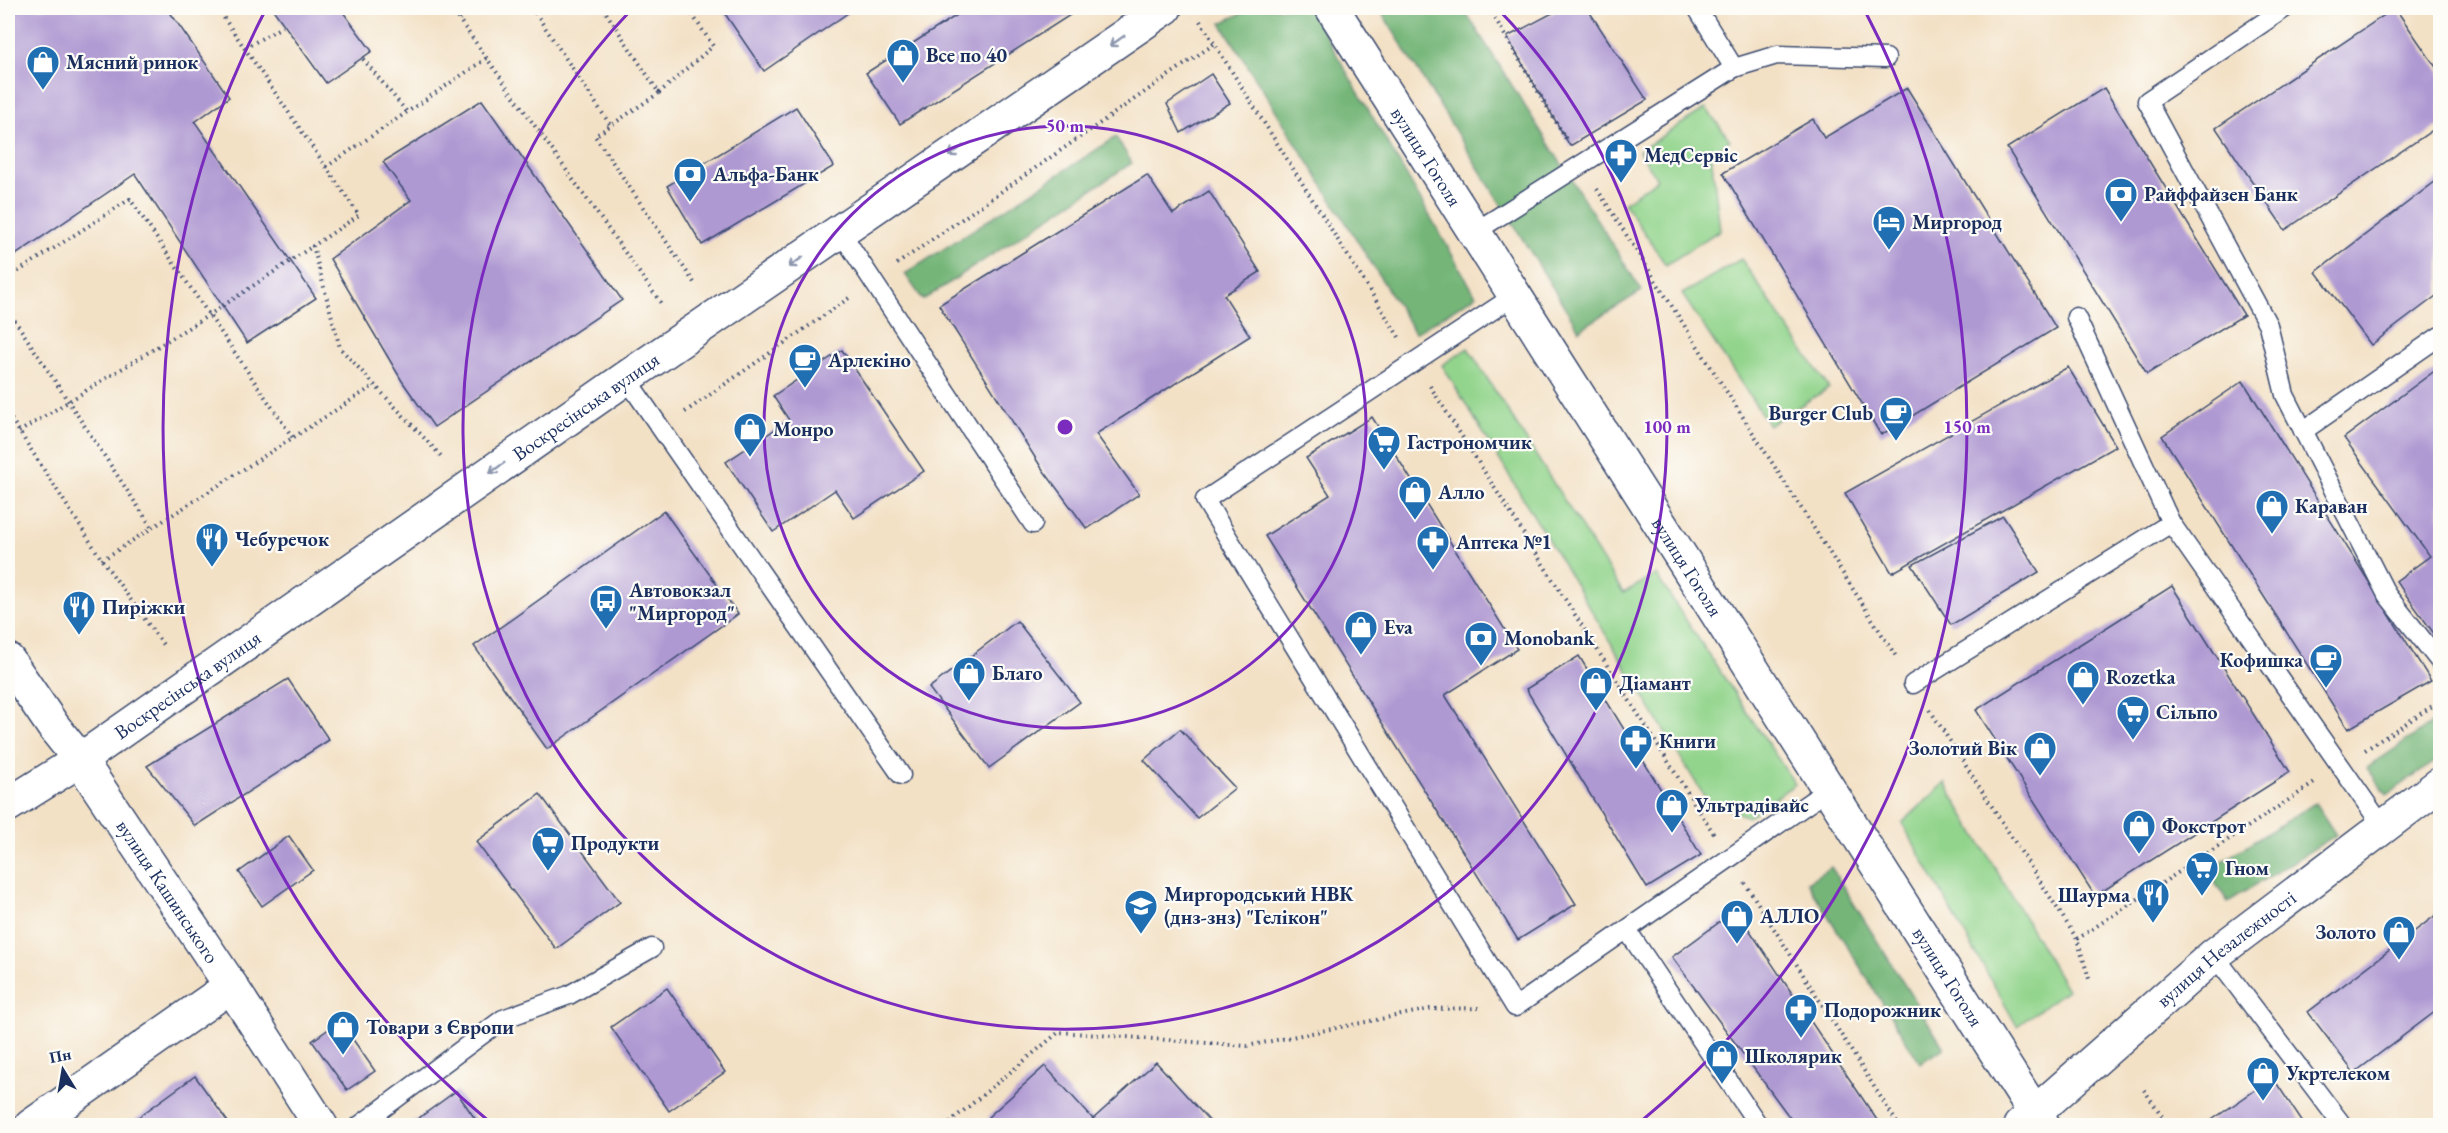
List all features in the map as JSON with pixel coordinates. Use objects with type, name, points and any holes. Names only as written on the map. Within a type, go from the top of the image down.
[{"type":"street","name":"Воскресінська вулиця","points":[[8,805],[80,760],[626,378],[1165,8]]},
{"type":"street","name":"вулиця Гоголя","points":[[1332,8],[1473,233],[1829,789],[2032,1121]]},
{"type":"street","name":"вулиця Кашинського","points":[[8,660],[53,726],[80,760],[321,1125]]},
{"type":"street","name":"вулиця Незалежності","points":[[2032,1121],[2214,955],[2440,784]]},
{"type":"street","points":[[31,1125],[231,986]]},
{"type":"lane","points":[[1696,8],[1734,68]]},
{"type":"lane","points":[[2285,8],[2147,101],[2268,325],[2285,395],[2387,595],[2440,662]]},
{"type":"lane","points":[[1473,233],[1734,68],[1777,55],[1886,58]]},
{"type":"lane","points":[[840,231],[1033,524]]},
{"type":"lane","points":[[1514,296],[1205,500],[1515,1007],[1730,860],[1829,789]]},
{"type":"lane","points":[[2076,317],[2171,523],[2383,827]]},
{"type":"lane","points":[[2303,431],[2440,336]]},
{"type":"lane","points":[[626,378],[901,775]]},
{"type":"lane","points":[[1913,684],[2171,523]]},
{"type":"lane","points":[[1627,930],[1759,1125]]},
{"type":"lane","points":[[359,1125],[503,1019],[569,995],[652,948]]},
{"type":"lane","points":[[2214,955],[2343,1125]]},
{"type":"path","points":[[19,432],[209,315],[359,215],[217,8]]},
{"type":"path","points":[[451,8],[663,306]]},
{"type":"path","points":[[459,19],[475,8]]},
{"type":"path","points":[[532,8],[611,126]]},
{"type":"path","points":[[603,8],[659,93]]},
{"type":"path","points":[[688,8],[713,46],[659,93],[596,136],[695,284]]},
{"type":"path","points":[[1489,8],[1581,164],[2077,939],[2090,982]]},
{"type":"path","points":[[1197,17],[1899,1125]]},
{"type":"path","points":[[244,48],[285,25]]},
{"type":"path","points":[[661,429],[1214,44]]},
{"type":"path","points":[[326,167],[488,58]]},
{"type":"path","points":[[363,59],[407,112]]},
{"type":"path","points":[[8,278],[130,199],[293,438]]},
{"type":"path","points":[[314,246],[340,348],[441,456]]},
{"type":"path","points":[[8,310],[152,528]]},
{"type":"path","points":[[102,560],[375,386]]},
{"type":"path","points":[[8,414],[102,560],[164,646]]},
{"type":"path","points":[[2077,939],[2440,701]]},
{"type":"path","points":[[945,1125],[1059,1032],[1247,1046],[1430,1009],[1515,1007]]},
{"type":"path","points":[[2144,1090],[2169,1125]]},
{"type":"green space","points":[[1252,8],[1306,8],[1311,10],[1476,296],[1415,333],[1221,23]]},
{"type":"green space","points":[[1379,8],[1463,8],[1642,291],[1579,330]]},
{"type":"green space","points":[[1706,108],[1730,140],[1711,153],[1720,230],[1666,265],[1624,203],[1657,179],[1639,151]]},
{"type":"green space","points":[[1116,137],[1132,163],[923,300],[905,274]]},
{"type":"green space","points":[[1741,259],[1829,388],[1769,425],[1682,294]]},
{"type":"green space","points":[[1468,348],[1623,593],[1656,575],[1795,784],[1748,817],[1707,801],[1442,365]]},
{"type":"green space","points":[[2440,718],[2440,758],[2387,795],[2367,768]]},
{"type":"green space","points":[[1945,783],[2067,990],[2017,1026],[1902,823]]},
{"type":"green space","points":[[2315,803],[2336,835],[2228,902],[2207,871]]},
{"type":"green space","points":[[1831,867],[1944,1048],[1920,1063],[1807,882]]},
{"type":"building","points":[[8,8],[167,8],[229,97],[195,122],[316,298],[247,343],[135,174],[8,260]]},
{"type":"building","points":[[272,8],[340,8],[372,51],[326,83]]},
{"type":"building","points":[[721,8],[855,8],[764,71]]},
{"type":"building","points":[[968,8],[1081,8],[900,124],[866,73]]},
{"type":"building","points":[[1562,8],[1587,8],[1647,100],[1570,146],[1507,37]]},
{"type":"building","points":[[2395,8],[2440,73],[2440,125],[2285,230],[2216,128]]},
{"type":"building","points":[[1211,74],[1230,103],[1181,133],[1167,104]]},
{"type":"building","name":"Миргород","points":[[1907,88],[2056,328],[1881,435],[1723,173],[1813,119],[1824,138]]},
{"type":"building","name":"Райффайзен Банк","points":[[2104,88],[2244,315],[2147,374],[2007,148]]},
{"type":"building","points":[[482,100],[622,300],[434,427],[402,381],[330,259],[411,200],[383,162]]},
{"type":"building","points":[[796,107],[834,166],[702,245],[667,186]]},
{"type":"building","points":[[1147,175],[1173,214],[1209,191],[1260,272],[1224,295],[1250,336],[1096,434],[1139,494],[1087,529],[1041,467],[939,305]]},
{"type":"building","points":[[2440,178],[2440,293],[2371,345],[2316,272]]},
{"type":"building","points":[[842,350],[924,471],[854,518],[835,490],[773,532],[726,462],[789,420],[773,396]]},
{"type":"building","points":[[2068,367],[2116,446],[1892,573],[1845,493]]},
{"type":"building","points":[[2440,367],[2440,642],[2396,581],[2430,556],[2344,438]]},
{"type":"building","points":[[2243,381],[2431,681],[2348,729],[2162,436]]},
{"type":"building","points":[[1372,417],[1517,649],[1445,695],[1576,904],[1518,940],[1265,536],[1330,495],[1306,458]]},
{"type":"building","name":"Автовокзал \"Миргород\"","points":[[664,511],[738,614],[547,749],[474,646]]},
{"type":"building","points":[[2003,516],[2039,572],[1951,625],[1912,565]]},
{"type":"building","name":"Сільпо","points":[[2172,586],[2290,772],[2095,896],[1976,710]]},
{"type":"building","points":[[1017,621],[1080,702],[989,768],[929,688]]},
{"type":"building","points":[[1579,656],[1701,855],[1647,888],[1526,689]]},
{"type":"building","points":[[288,679],[329,740],[195,826],[147,766]]},
{"type":"building","points":[[1180,729],[1235,788],[1197,818],[1144,760]]},
{"type":"building","name":"Продукти","points":[[540,794],[620,902],[556,949],[476,842]]},
{"type":"building","points":[[289,836],[313,870],[262,906],[239,872]]},
{"type":"building","points":[[1736,910],[1881,1126],[1796,1126],[1672,957]]},
{"type":"building","points":[[2440,912],[2440,1008],[2354,1073],[2308,1012]]},
{"type":"building","points":[[667,988],[725,1072],[669,1111],[611,1027]]},
{"type":"building","name":"Товари з Європи","points":[[340,1021],[375,1071],[347,1090],[312,1041]]},
{"type":"building","points":[[1156,1062],[1214,1126],[996,1126],[988,1117],[1045,1066],[1093,1119]]},
{"type":"building","points":[[195,1076],[228,1122],[223,1126],[126,1126]]},
{"type":"building","name":"Укртелеком","points":[[2273,1078],[2305,1126],[2203,1126]]},
{"type":"building","points":[[456,1091],[480,1126],[408,1126]]},
{"type":"place","name":"Все по 40","points":[[903,84]]},
{"type":"place","name":"Мясний ринок","points":[[43,91]]},
{"type":"place","name":"МедСервіс","points":[[1621,184]]},
{"type":"place","name":"Альфа-Банк","points":[[690,203]]},
{"type":"place","name":"Райффайзен Банк","points":[[2121,223]]},
{"type":"place","name":"Миргород","points":[[1889,251]]},
{"type":"place","name":"Арлекіно","points":[[805,389]]},
{"type":"place","name":"Burger Club","points":[[1896,442]]},
{"type":"place","name":"Монро","points":[[750,458]]},
{"type":"place","name":"Гастрономчик","points":[[1384,471]]},
{"type":"place","name":"Алло","points":[[1415,521]]},
{"type":"place","name":"Караван","points":[[2272,535]]},
{"type":"place","name":"Чебуречок","points":[[212,568]]},
{"type":"place","name":"Аптека №1","points":[[1433,571]]},
{"type":"place","name":"Автовокзал \"Миргород\"","points":[[606,630]]},
{"type":"place","name":"Пиріжки","points":[[79,636]]},
{"type":"place","name":"Eva","points":[[1361,656]]},
{"type":"place","name":"Monobank","points":[[1481,667]]},
{"type":"place","name":"Кофишка","points":[[2326,689]]},
{"type":"place","name":"Благо","points":[[969,702]]},
{"type":"place","name":"Rozetka","points":[[2083,706]]},
{"type":"place","name":"Діамант","points":[[1596,712]]},
{"type":"place","name":"Сільпо","points":[[2133,741]]},
{"type":"place","name":"Книги","points":[[1636,770]]},
{"type":"place","name":"Золотий Вік","points":[[2040,777]]},
{"type":"place","name":"Ультрадівайс","points":[[1672,834]]},
{"type":"place","name":"Фокстрот","points":[[2139,855]]},
{"type":"place","name":"Продукти","points":[[548,872]]},
{"type":"place","name":"Гном","points":[[2202,897]]},
{"type":"place","name":"Шаурма","points":[[2153,924]]},
{"type":"place","name":"Миргородський НВК (днз-знз) \"Гелікон\"","points":[[1141,935]]},
{"type":"place","name":"АЛЛО","points":[[1737,945]]},
{"type":"place","name":"Золото","points":[[2399,961]]},
{"type":"place","name":"Подорожник","points":[[1801,1039]]},
{"type":"place","name":"Товари з Європи","points":[[343,1056]]},
{"type":"place","name":"Школярик","points":[[1722,1085]]},
{"type":"place","name":"Укртелеком","points":[[2263,1102]]}]
